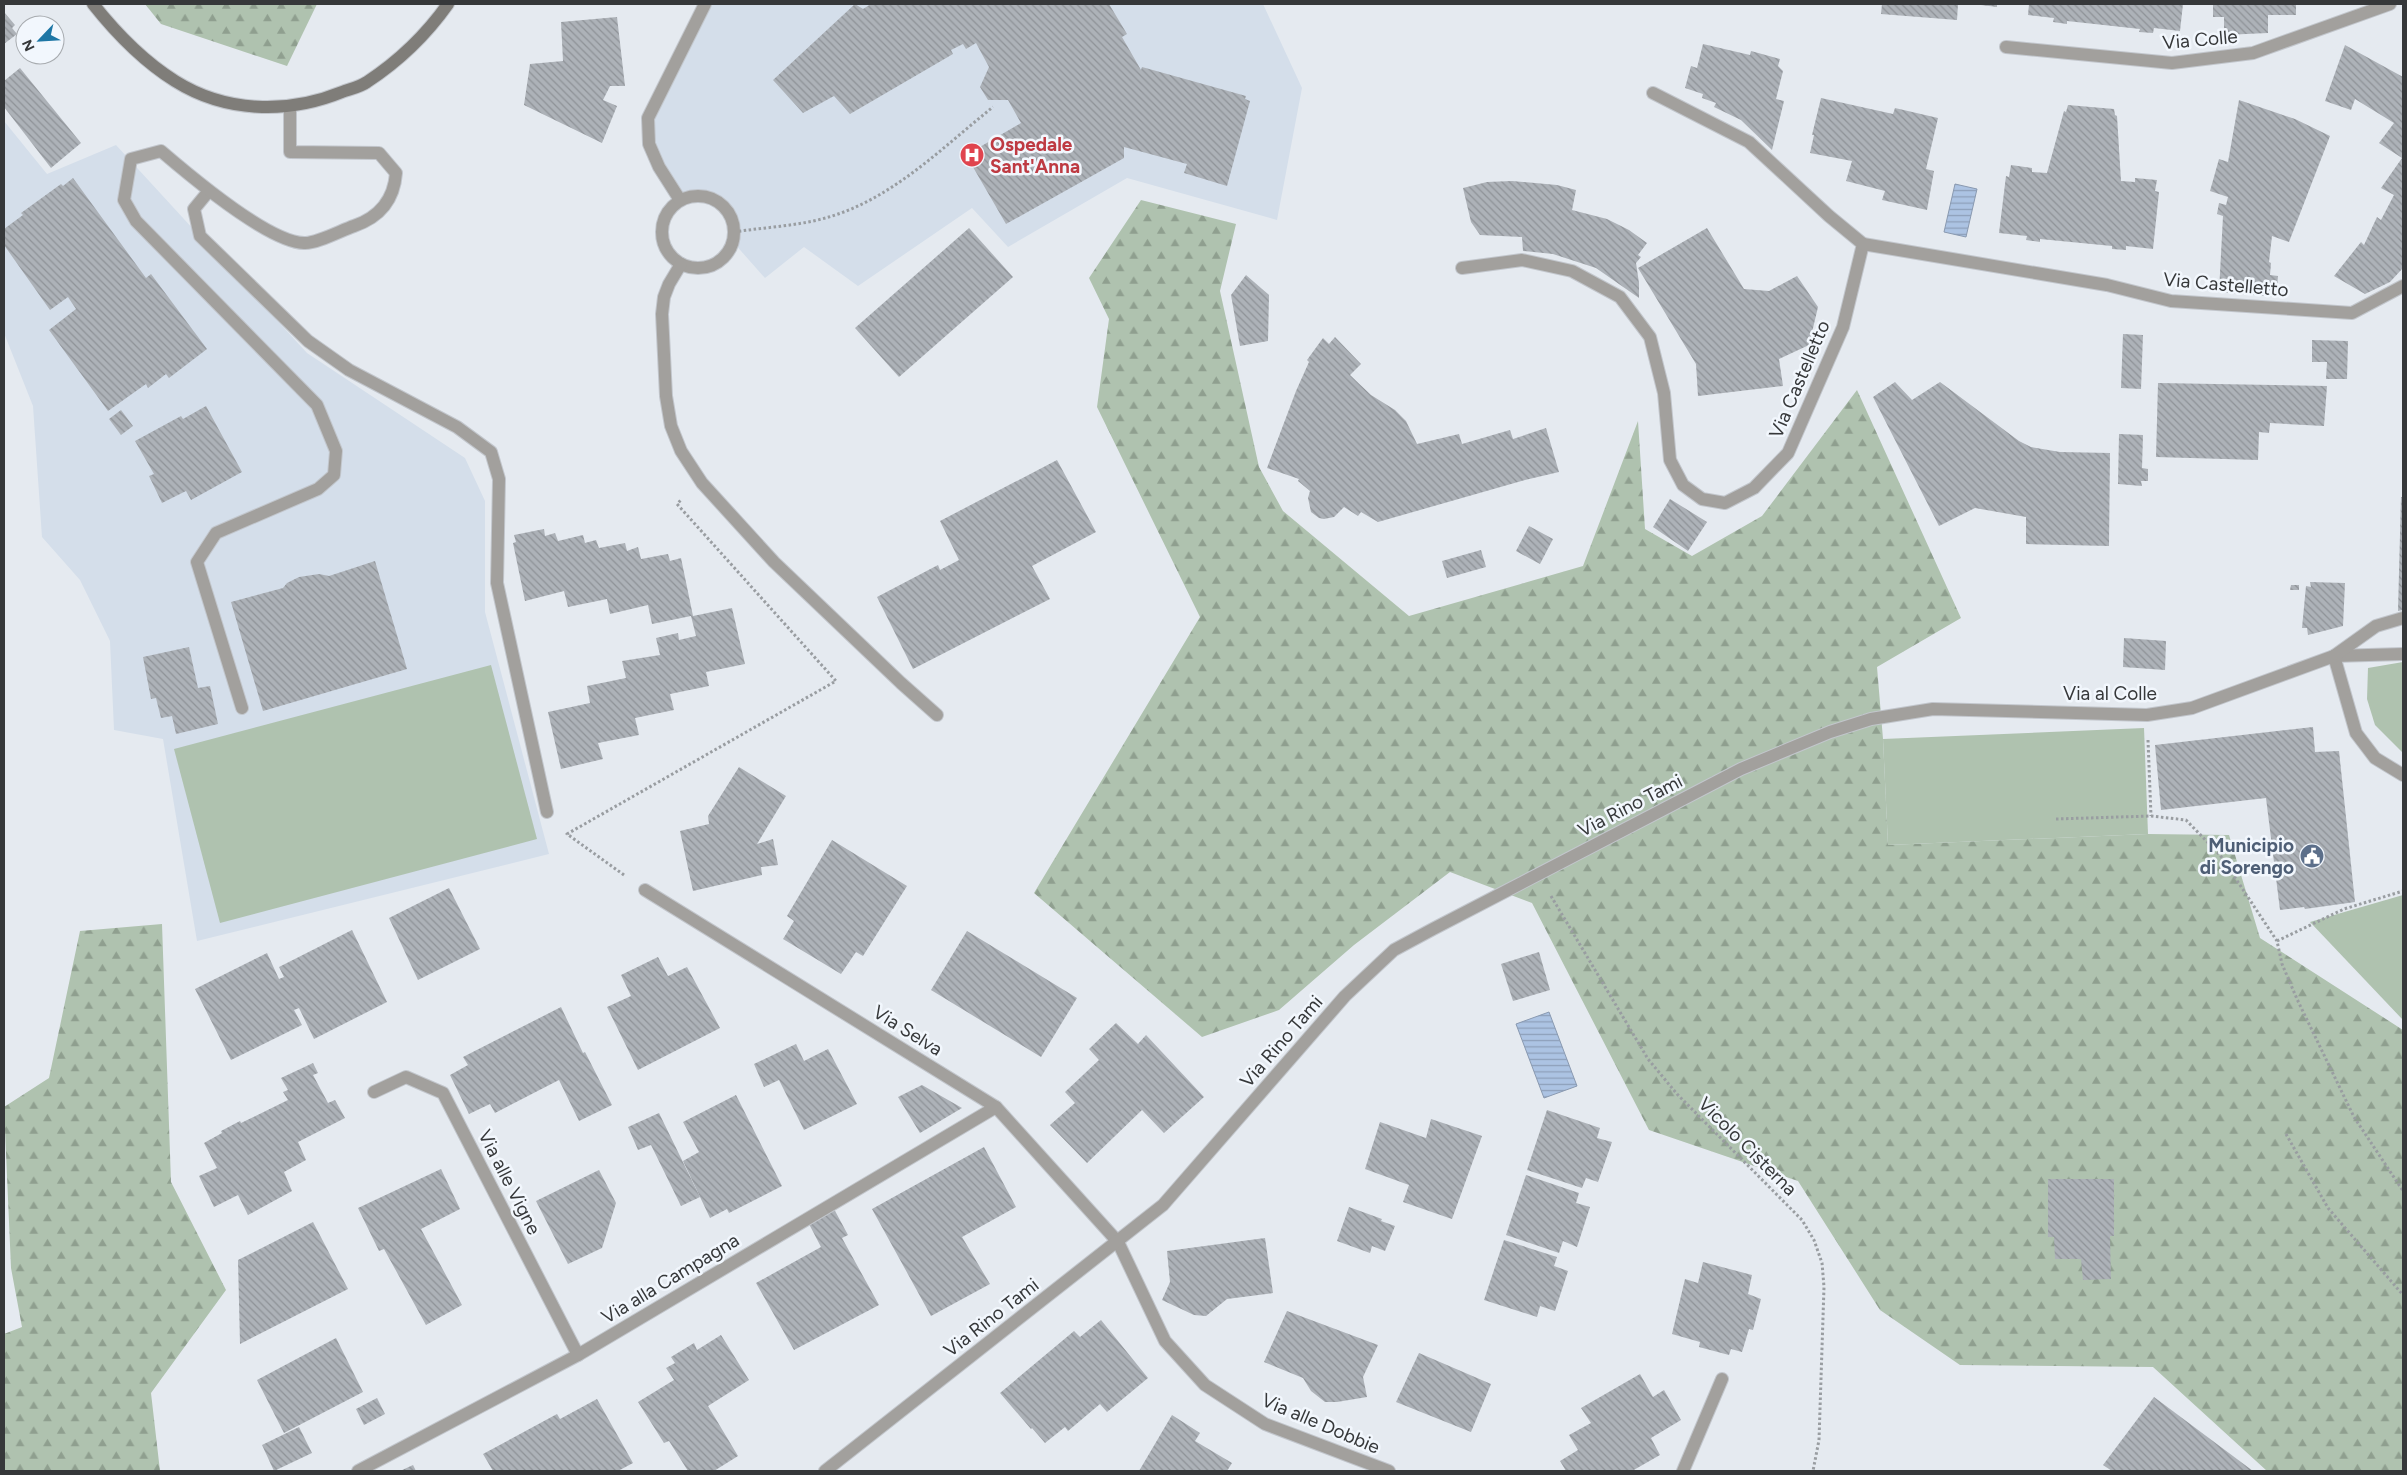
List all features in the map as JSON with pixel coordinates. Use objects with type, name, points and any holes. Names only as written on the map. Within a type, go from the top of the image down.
[{"type":"main road","points":[[93,4],[142,56],[176,82],[205,96],[244,107],[272,108],[325,99],[365,83],[404,55],[448,4]]},
{"type":"street","points":[[680,200],[660,167],[649,144],[648,118],[705,4]]},
{"type":"street","name":"Via Colle","points":[[2006,47],[2172,63],[2253,53],[2390,4]]},
{"type":"street","name":"Via Castelletto","points":[[1653,93],[1748,142],[1829,216],[1864,244],[2107,285],[2171,301],[2352,313],[2403,286]]},
{"type":"street","points":[[242,708],[197,562],[216,532],[318,488],[334,475],[336,451],[318,405],[136,221],[124,200],[131,160],[161,151],[208,192],[269,230],[305,244],[359,224],[385,208],[394,190],[396,173],[388,162],[379,153],[290,152],[290,106]]},
{"type":"street","points":[[208,192],[194,209],[200,236],[308,342],[349,370],[457,427],[491,452],[498,480],[497,583],[547,812]]},
{"type":"street","points":[[692,196],[704,196],[716,200],[726,207],[732,218],[734,232],[728,252],[721,260],[702,268],[681,264],[665,248],[662,238],[665,216],[671,206],[680,200],[692,196]]},
{"type":"street","name":"Via Castelletto","points":[[1462,268],[1522,260],[1572,271],[1620,297],[1650,336],[1664,393],[1670,460],[1683,485],[1702,499],[1725,503],[1754,488],[1788,453],[1843,327],[1864,244]]},
{"type":"street","points":[[681,264],[666,290],[662,314],[666,396],[671,426],[681,451],[702,483],[774,562],[937,715]]},
{"type":"street","name":"Via al Colle","points":[[1830,732],[1871,719],[1933,709],[2147,715],[2192,708],[2334,656],[2376,626],[2403,618]]},
{"type":"street","points":[[2403,654],[2334,656],[2356,733],[2375,758],[2403,776]]},
{"type":"street","name":"Via Rino Tami","points":[[825,1471],[1163,1205],[1345,996],[1394,950],[1741,769],[1830,732]]},
{"type":"street","name":"Via Selva","points":[[645,890],[996,1107],[1118,1242]]},
{"type":"street","name":"Via alle Vigne","points":[[374,1092],[406,1077],[443,1093],[578,1355]]},
{"type":"street","name":"Via alla Campagna","points":[[358,1471],[578,1355],[996,1107]]},
{"type":"street","name":"Via alle Dobbie","points":[[1118,1242],[1165,1341],[1205,1385],[1264,1424],[1388,1471]]},
{"type":"street","points":[[1683,1471],[1722,1379]]},
{"type":"path","points":[[734,232],[831,217],[860,206],[884,193],[906,177],[993,107]]},
{"type":"path","points":[[645,890],[567,834],[836,681],[677,504]]},
{"type":"path","points":[[2147,715],[2151,816]]},
{"type":"path","points":[[2056,819],[2151,816],[2186,820],[2220,855],[2277,941],[2282,964],[2297,999],[2354,1117],[2403,1191]]},
{"type":"path","name":"Vicolo Cisterna","points":[[1538,874],[1648,1059],[1677,1094],[1802,1220],[1814,1240],[1822,1263],[1824,1321],[1819,1440],[1813,1471]]},
{"type":"path","points":[[2277,941],[2344,909],[2403,891]]},
{"type":"path","points":[[2286,1134],[2328,1208],[2403,1295]]},
{"type":"shaded area","name":"Ospedale Sant'Anna","points":[[705,4],[1263,4],[1302,88],[1277,220],[1127,178],[1008,247],[972,208],[858,286],[804,247],[765,278],[733,242],[734,229],[732,218],[725,207],[716,200],[704,196],[692,196],[680,200],[659,167],[648,118]]},
{"type":"shaded area","points":[[4,121],[47,174],[116,145],[307,353],[465,458],[485,501],[485,612],[549,854],[197,941],[163,739],[114,730],[110,641],[80,580],[42,537],[33,406],[4,333]]},
{"type":"green space","points":[[145,4],[317,4],[287,66],[161,24]]},
{"type":"green space","points":[[1141,200],[1236,224],[1220,291],[1259,467],[1283,511],[1409,616],[1583,566],[1638,421],[1645,529],[1692,556],[1762,516],[1857,390],[1961,618],[1877,667],[1883,739],[1888,845],[2148,834],[2229,835],[2260,938],[2403,1030],[2403,1471],[2267,1471],[2153,1367],[1960,1365],[1880,1310],[1798,1181],[1649,1130],[1532,903],[1450,872],[1354,945],[1279,1010],[1202,1037],[1034,893],[1200,617],[1097,407],[1109,319],[1089,278]]},
{"type":"green space","points":[[2403,662],[2403,753],[2375,725],[2367,699],[2368,668]]},
{"type":"green space","points":[[491,665],[537,839],[220,923],[174,749]]},
{"type":"green space","points":[[2144,728],[2148,834],[1888,845],[1883,739]]},
{"type":"green space","points":[[2403,895],[2403,1020],[2310,922]]},
{"type":"green space","points":[[162,924],[171,1182],[226,1290],[151,1393],[160,1471],[4,1471],[4,1334],[22,1327],[11,1268],[4,1107],[49,1078],[80,931]]},
{"type":"water","points":[[1955,184],[1977,189],[1966,237],[1944,232]]},
{"type":"water","points":[[1549,1012],[1577,1086],[1544,1098],[1516,1024]]},
{"type":"building","points":[[855,4],[863,9],[871,4],[1109,4],[1127,34],[1122,37],[1141,70],[1142,67],[1246,96],[1245,99],[1250,101],[1227,186],[1184,173],[1187,164],[1124,147],[1124,158],[1006,224],[966,155],[1021,123],[1008,100],[988,100],[980,87],[989,67],[976,43],[966,49],[963,44],[951,50],[953,54],[850,114],[834,96],[803,113],[773,80]]},
{"type":"building","points":[[1882,4],[1958,4],[1957,20],[1881,14]]},
{"type":"building","points":[[1973,4],[1997,4],[1997,7]]},
{"type":"building","points":[[2029,4],[2183,4],[2180,31],[2154,28],[2153,33],[2139,32],[2140,29],[2067,21],[2067,24],[2053,22],[2054,18],[2028,15]]},
{"type":"building","points":[[2213,4],[2296,4],[2296,15],[2268,15],[2268,33],[2224,35],[2224,17],[2213,17]]},
{"type":"building","points":[[4,12],[15,25],[12,28],[15,36],[4,44]]},
{"type":"building","points":[[617,17],[625,86],[610,86],[603,100],[617,106],[602,143],[524,105],[530,64],[563,61],[561,22]]},
{"type":"building","points":[[1703,44],[1750,55],[1751,51],[1780,59],[1778,66],[1783,71],[1776,99],[1784,101],[1772,150],[1741,120],[1714,107],[1716,103],[1702,98],[1703,94],[1685,88],[1691,66],[1697,68]]},
{"type":"building","points":[[2345,45],[2403,77],[2403,268],[2390,282],[2365,294],[2334,276],[2361,242],[2364,245],[2377,217],[2381,220],[2394,195],[2381,188],[2402,158],[2379,143],[2394,123],[2355,99],[2351,110],[2325,101]]},
{"type":"building","points":[[20,68],[81,143],[51,168],[4,107],[4,81]]},
{"type":"building","points":[[1821,98],[1893,114],[1895,108],[1938,118],[1926,169],[1934,171],[1927,210],[1882,200],[1885,191],[1846,181],[1852,161],[1810,153],[1814,135],[1812,135]]},
{"type":"building","points":[[2239,100],[2295,119],[2330,136],[2289,242],[2272,236],[2269,262],[2271,263],[2270,275],[2278,276],[2276,297],[2219,292],[2223,216],[2217,214],[2219,203],[2226,205],[2228,197],[2210,191],[2219,159],[2228,162]]},
{"type":"building","points":[[2068,105],[2114,109],[2117,116],[2121,181],[2135,182],[2135,178],[2157,180],[2155,191],[2159,192],[2153,249],[2126,246],[2126,250],[2112,249],[2112,246],[2040,239],[2040,242],[2026,240],[2027,236],[1999,233],[2006,176],[2009,177],[2011,165],[2032,168],[2032,172],[2047,173],[2064,111],[2066,112]]},
{"type":"building","points":[[73,178],[146,278],[151,274],[207,349],[169,378],[166,374],[148,388],[146,384],[108,411],[49,330],[76,309],[68,297],[50,310],[4,245],[4,229],[23,215],[21,213],[61,184],[63,186]]},
{"type":"building","points":[[1512,181],[1557,185],[1576,190],[1572,210],[1607,219],[1629,230],[1647,243],[1638,255],[1641,257],[1636,263],[1639,298],[1596,268],[1553,254],[1523,251],[1522,237],[1480,235],[1471,222],[1463,188],[1487,182]]},
{"type":"building","points":[[969,228],[1013,277],[899,377],[855,328]]},
{"type":"building","points":[[1707,228],[1744,289],[1769,291],[1797,276],[1818,307],[1809,345],[1779,359],[1783,386],[1698,396],[1696,364],[1638,268]]},
{"type":"building","points":[[1246,275],[1269,295],[1268,341],[1240,346],[1231,295]]},
{"type":"building","points":[[2123,334],[2143,335],[2141,389],[2121,388]]},
{"type":"building","points":[[1335,337],[1361,364],[1350,375],[1371,395],[1395,410],[1406,421],[1417,444],[1459,434],[1462,444],[1510,430],[1513,439],[1546,428],[1559,472],[1378,522],[1361,512],[1358,516],[1344,507],[1334,517],[1319,518],[1311,512],[1308,498],[1310,491],[1298,481],[1299,479],[1267,468],[1309,362],[1307,360],[1323,338],[1329,344]]},
{"type":"building","points":[[2312,340],[2348,341],[2347,379],[2326,379],[2327,362],[2312,362]]},
{"type":"building","points":[[1895,382],[1912,400],[1940,382],[2019,441],[2031,447],[2060,452],[2110,453],[2109,546],[2026,544],[2026,517],[1975,508],[1939,526],[1873,397]]},
{"type":"building","points":[[2158,383],[2327,386],[2324,426],[2270,423],[2269,433],[2259,432],[2258,460],[2156,457]]},
{"type":"building","points":[[206,406],[242,472],[191,500],[186,491],[162,503],[149,476],[154,474],[135,441],[181,416],[183,419]]},
{"type":"building","points":[[121,410],[133,426],[121,435],[109,419]]},
{"type":"building","points":[[2119,434],[2143,435],[2142,468],[2148,469],[2148,481],[2141,481],[2142,486],[2118,484]]},
{"type":"building","points":[[1057,460],[1096,532],[1032,566],[1050,599],[913,669],[877,597],[938,565],[940,570],[959,560],[940,521]]},
{"type":"building","points":[[2401,497],[2403,497],[2403,610],[2398,611]]},
{"type":"building","points":[[1670,499],[1707,522],[1688,551],[1653,527]]},
{"type":"building","points":[[1529,526],[1553,539],[1540,564],[1516,551]]},
{"type":"building","points":[[544,529],[545,536],[555,533],[558,541],[583,535],[585,543],[596,540],[599,548],[625,543],[627,551],[638,547],[641,559],[668,554],[670,561],[681,558],[693,616],[732,608],[745,664],[706,672],[709,686],[670,694],[674,710],[635,718],[639,735],[598,743],[603,759],[561,769],[548,712],[590,703],[587,686],[626,678],[622,661],[660,655],[656,638],[678,633],[679,640],[696,636],[691,616],[652,624],[648,605],[610,614],[607,599],[568,607],[564,591],[525,601],[513,543],[516,542],[514,535]]},
{"type":"building","points":[[1481,550],[1486,567],[1447,578],[1442,561]]},
{"type":"building","points":[[375,561],[407,669],[263,711],[231,602],[283,588],[287,583],[299,577],[319,574],[329,576]]},
{"type":"building","points":[[2310,582],[2345,583],[2343,626],[2308,635],[2307,628],[2302,628],[2306,586],[2311,587]]},
{"type":"building","points":[[2291,585],[2299,585],[2299,590],[2290,590]]},
{"type":"building","points":[[2124,638],[2166,641],[2165,670],[2123,667]]},
{"type":"building","points":[[189,647],[198,688],[210,686],[218,724],[176,734],[172,716],[161,718],[156,698],[151,699],[143,657]]},
{"type":"building","name":"Municipio di Sorengo","points":[[2313,727],[2315,752],[2339,751],[2355,902],[2305,909],[2304,907],[2280,910],[2266,798],[2161,810],[2155,745]]},
{"type":"building","points":[[739,767],[786,796],[757,844],[773,839],[778,865],[761,867],[762,875],[693,891],[680,831],[709,824],[708,816]]},
{"type":"building","points":[[832,840],[907,886],[863,956],[856,952],[841,974],[783,939],[794,921],[787,916]]},
{"type":"building","points":[[449,888],[480,949],[418,980],[389,918]]},
{"type":"building","points":[[352,930],[387,1002],[314,1039],[299,1008],[294,1010],[302,1025],[231,1060],[195,989],[267,953],[279,979],[284,977],[279,967]]},
{"type":"building","points":[[967,931],[1077,998],[1041,1057],[931,990]]},
{"type":"building","points":[[1539,952],[1550,990],[1513,1001],[1501,964]]},
{"type":"building","points":[[658,957],[668,976],[687,967],[720,1028],[638,1070],[607,1007],[631,996],[621,975]]},
{"type":"building","points":[[561,1007],[583,1053],[585,1052],[612,1105],[579,1121],[559,1080],[495,1113],[490,1104],[469,1114],[450,1075],[468,1065],[463,1057]]},
{"type":"building","points":[[1116,1023],[1138,1044],[1146,1035],[1204,1097],[1164,1133],[1142,1110],[1087,1163],[1050,1125],[1075,1103],[1065,1092],[1099,1060],[1089,1049]]},
{"type":"building","points":[[796,1044],[804,1061],[828,1049],[857,1104],[804,1130],[779,1080],[764,1087],[754,1064]]},
{"type":"building","points":[[313,1063],[318,1073],[313,1075],[328,1103],[335,1100],[345,1118],[298,1142],[306,1160],[284,1172],[292,1191],[248,1215],[238,1195],[214,1207],[199,1176],[217,1168],[204,1143],[240,1121],[241,1123],[288,1100],[283,1092],[288,1090],[281,1078]]},
{"type":"building","points":[[922,1085],[962,1108],[920,1133],[898,1097]]},
{"type":"building","points":[[736,1095],[782,1186],[729,1213],[727,1209],[710,1218],[683,1161],[699,1152],[683,1122]]},
{"type":"building","points":[[1547,1110],[1600,1128],[1597,1138],[1612,1142],[1598,1182],[1586,1178],[1582,1188],[1527,1170]]},
{"type":"building","points":[[659,1113],[700,1197],[681,1206],[651,1145],[638,1150],[628,1127]]},
{"type":"building","points":[[1431,1119],[1482,1136],[1452,1219],[1403,1202],[1409,1185],[1365,1169],[1380,1122],[1426,1138]]},
{"type":"building","points":[[984,1147],[1016,1207],[962,1237],[990,1284],[931,1316],[872,1209]]},
{"type":"building","points":[[441,1169],[460,1209],[421,1229],[462,1305],[426,1325],[384,1249],[379,1251],[358,1208]]},
{"type":"building","points":[[599,1170],[616,1203],[602,1248],[568,1264],[536,1201]]},
{"type":"building","points":[[1526,1175],[1579,1193],[1576,1203],[1590,1207],[1577,1247],[1563,1241],[1559,1253],[1506,1235]]},
{"type":"building","points":[[2048,1179],[2114,1179],[2114,1236],[2110,1236],[2111,1279],[2083,1280],[2081,1259],[2055,1259],[2054,1237],[2048,1237]]},
{"type":"building","points":[[1349,1207],[1382,1219],[1381,1221],[1395,1226],[1385,1251],[1372,1246],[1370,1253],[1337,1241]]},
{"type":"building","points":[[834,1209],[848,1235],[842,1238],[879,1305],[794,1350],[756,1283],[821,1247],[809,1224]]},
{"type":"building","points":[[313,1222],[348,1289],[240,1344],[238,1260]]},
{"type":"building","points":[[1265,1238],[1273,1293],[1227,1299],[1206,1316],[1194,1315],[1162,1300],[1170,1282],[1167,1251]]},
{"type":"building","points":[[1504,1240],[1557,1257],[1554,1266],[1568,1271],[1555,1311],[1540,1306],[1537,1317],[1484,1300]]},
{"type":"building","points":[[1703,1262],[1752,1275],[1748,1294],[1761,1299],[1753,1330],[1749,1329],[1742,1352],[1731,1349],[1729,1355],[1699,1347],[1700,1342],[1672,1334],[1685,1279],[1698,1283]]},
{"type":"building","points":[[1287,1311],[1378,1345],[1363,1377],[1367,1397],[1325,1402],[1311,1391],[1303,1378],[1264,1362]]},
{"type":"building","points":[[1101,1320],[1148,1378],[1107,1412],[1100,1404],[1068,1431],[1065,1427],[1045,1443],[1000,1393],[1074,1331],[1080,1337]]},
{"type":"building","points":[[721,1335],[749,1380],[708,1406],[738,1456],[714,1471],[688,1471],[669,1441],[664,1443],[638,1402],[674,1380],[666,1368],[675,1363],[671,1357],[694,1343],[697,1350]]},
{"type":"building","points":[[336,1338],[363,1392],[284,1433],[257,1380]]},
{"type":"building","points":[[1419,1353],[1491,1384],[1471,1432],[1396,1402]]},
{"type":"building","points":[[1640,1374],[1653,1397],[1664,1390],[1681,1420],[1651,1438],[1660,1455],[1632,1471],[1566,1471],[1560,1461],[1578,1450],[1569,1435],[1591,1423],[1581,1408]]},
{"type":"building","points":[[2154,1397],[2253,1471],[2112,1471],[2103,1465]]},
{"type":"building","points":[[377,1398],[385,1414],[364,1425],[356,1409]]},
{"type":"building","points":[[597,1399],[633,1463],[618,1471],[493,1471],[483,1454],[557,1414],[560,1419]]},
{"type":"building","points":[[1172,1415],[1200,1433],[1195,1441],[1232,1463],[1227,1471],[1139,1471]]},
{"type":"building","points":[[299,1427],[312,1453],[274,1471],[262,1445]]},
{"type":"building","points":[[413,1465],[416,1471],[400,1471]]},
{"type":"place","name":"Ospedale Sant'Anna","points":[[972,155]]},
{"type":"place","name":"Municipio di Sorengo","points":[[2312,856]]}]
